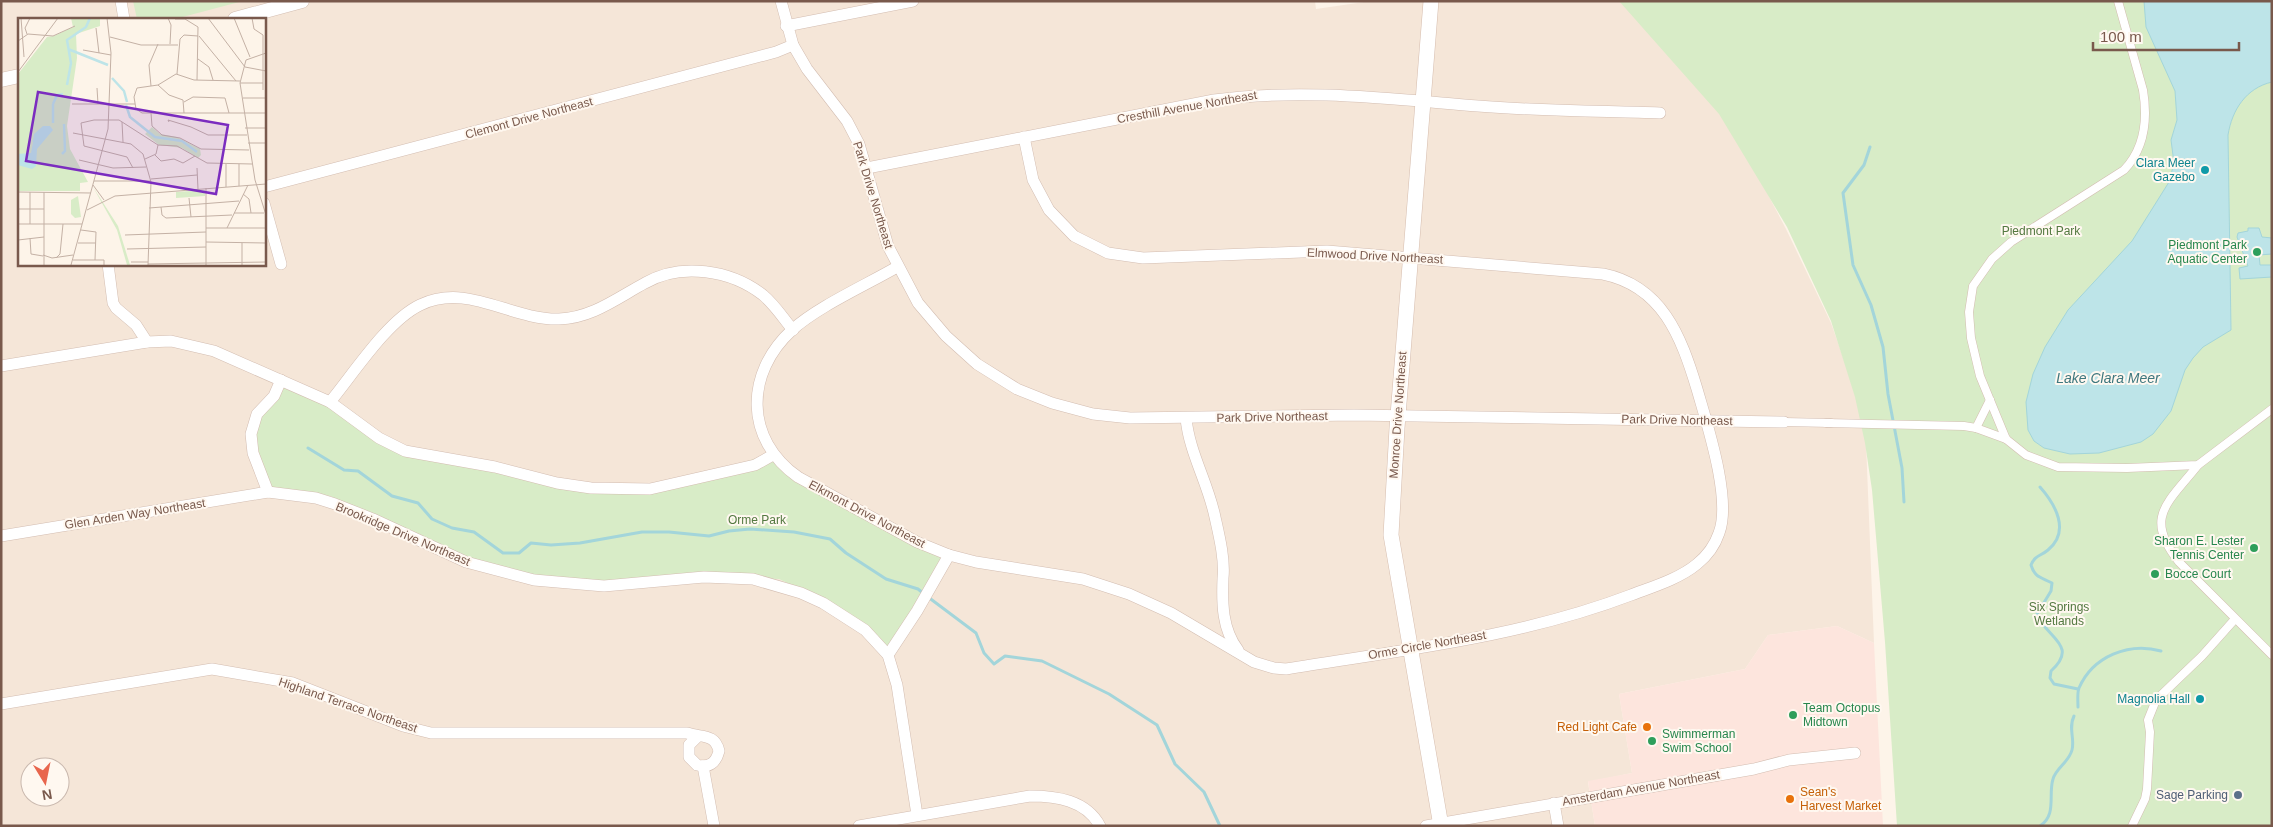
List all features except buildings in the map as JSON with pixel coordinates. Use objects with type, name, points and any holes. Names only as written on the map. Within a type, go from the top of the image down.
[{"type":"main road","name":"Monroe Drive Northeast","points":[[1431,1],[1398,416],[1391,535],[1436,825]]},
{"type":"street","points":[[122,1],[124,18]]},
{"type":"street","points":[[239,18],[302,1]]},
{"type":"street","name":"Park Drive Northeast","points":[[780,1],[793,45],[807,70],[847,121],[859,144],[867,168],[880,224],[897,267],[918,304],[946,336],[977,364],[1017,389],[1052,404],[1092,414],[1130,418],[1398,416],[1850,424],[1826,423],[1976,428],[2006,439]]},
{"type":"street","points":[[786,26],[913,1]]},
{"type":"street","points":[[2118,1],[2143,90],[2145,114],[2142,139],[2131,163],[2124,170],[2010,242],[1992,259],[1978,278],[1970,299],[1970,327],[1977,364],[2006,439],[2026,455],[2058,467],[2119,468],[2198,465]]},
{"type":"street","name":"Clemont Drive Northeast","points":[[265,187],[776,52],[793,45]]},
{"type":"street","points":[[1,80],[18,76]]},
{"type":"street","name":"Cresthill Avenue Northeast","points":[[867,168],[1214,100],[1252,95],[1305,93],[1534,109],[1660,113]]},
{"type":"street","name":"Elmwood Drive Northeast","points":[[1024,137],[1033,180],[1049,210],[1074,236],[1108,253],[1143,258],[1327,251],[1603,274],[1634,284],[1654,299],[1669,320],[1694,380],[1706,421]]},
{"type":"street","points":[[265,207],[281,264]]},
{"type":"street","points":[[108,265],[113,302],[116,308],[136,325],[147,342]]},
{"type":"street","name":"Elkmont Drive Northeast","points":[[897,267],[793,330],[770,358],[758,396],[759,426],[772,455],[798,477],[917,542],[976,562],[1083,579],[1130,594],[1172,613],[1240,654]]},
{"type":"street","points":[[330,402],[398,320],[420,305],[445,298],[474,298],[528,316],[565,319],[600,309],[658,276],[679,272],[705,272],[730,277],[754,288],[773,305],[793,330]]},
{"type":"street","points":[[1,366],[147,342],[171,341],[198,345],[330,402],[379,438],[405,451],[591,488],[630,490],[670,486],[755,465],[772,455]]},
{"type":"street","points":[[268,492],[267,483],[253,454],[251,434],[258,414],[274,396],[281,380]]},
{"type":"street","points":[[1976,428],[1990,400]]},
{"type":"street","points":[[2271,408],[2223,448],[2198,465],[2162,512],[2160,524],[2161,535],[2179,562],[2272,655]]},
{"type":"street","points":[[1186,418],[1190,440],[1215,516],[1223,570],[1225,628],[1230,640],[1240,654]]},
{"type":"street","name":"Orme Circle Northeast","points":[[1240,654],[1264,666],[1286,669],[1410,649],[1519,628],[1570,616],[1645,590],[1697,565],[1715,544],[1723,516],[1720,484],[1706,421]]},
{"type":"street","name":"Glen Arden Way Northeast","points":[[1,536],[268,492]]},
{"type":"street","name":"Brookridge Drive Northeast","points":[[268,492],[316,498],[335,504],[373,519],[466,562],[534,580],[604,586],[724,577],[753,579],[801,593],[839,612],[865,630],[888,655],[897,685],[917,816]]},
{"type":"street","points":[[888,655],[917,612],[949,554]]},
{"type":"street","points":[[2132,826],[2145,799],[2150,776],[2148,720],[2156,700],[2202,656],[2235,619]]},
{"type":"street","name":"Highland Terrace Northeast","points":[[1,704],[212,669],[293,683],[404,726],[431,733],[686,733],[697,737],[704,736],[714,740],[719,751],[714,762],[703,766]]},
{"type":"street","points":[[697,737],[689,745],[689,757],[692,762],[703,766],[714,826]]},
{"type":"street","name":"Amsterdam Avenue Northeast","points":[[1436,825],[1761,768],[1789,760],[1855,753]]},
{"type":"street","points":[[859,826],[1030,796],[1049,796],[1070,801],[1085,809],[1100,826]]},
{"type":"street","points":[[1554,804],[1558,826]]},
{"type":"shaded area","points":[[1,1],[1315,1],[1316,9],[1371,1],[1622,1],[1724,111],[1786,229],[1831,323],[1857,397],[1866,443],[1874,643],[1837,626],[1768,635],[1745,669],[1619,694],[1632,773],[1588,782],[1595,826],[1,826]],"holes":[[[687,481],[947,553],[888,652],[851,614],[779,579],[692,576],[471,560],[330,496],[610,487]]]},
{"type":"shaded area","points":[[1837,626],[1874,643],[1883,826],[1595,826],[1588,781],[1632,773],[1619,694],[1745,669],[1768,635]]},
{"type":"green space","points":[[133,1],[243,1],[179,18],[137,18]]},
{"type":"green space","name":"Piedmont Park","points":[[1619,1],[2272,1],[2272,826],[1897,826],[1885,642],[1872,490],[1865,443],[1855,397],[1831,321],[1787,227],[1719,114]]},
{"type":"green space","name":"Orme Park","points":[[287,378],[380,443],[496,471],[610,487],[687,481],[763,456],[948,553],[888,652],[851,614],[779,579],[692,576],[568,583],[471,560],[330,496],[273,488],[258,461],[254,420]]},
{"type":"water","name":"Lake Clara Meer","points":[[2144,1],[2272,1],[2272,82],[2255,89],[2242,101],[2233,117],[2228,135],[2231,330],[2203,347],[2193,358],[2185,370],[2171,411],[2153,434],[2141,442],[2099,453],[2070,454],[2044,448],[2034,441],[2028,430],[2026,402],[2033,374],[2045,347],[2068,310],[2132,241],[2169,182],[2174,163],[2171,140],[2177,120],[2175,91],[2146,27]]},
{"type":"water","name":"Piedmont Park Aquatic Center","points":[[2248,228],[2259,228],[2262,237],[2272,238],[2272,254],[2259,255],[2260,265],[2272,265],[2272,277],[2240,279],[2239,268],[2248,266],[2237,237],[2238,233],[2248,231]]},
{"type":"waterway","points":[[1870,147],[1864,165],[1843,193],[1853,265],[1871,305],[1883,347],[1888,394],[1902,468],[1904,502]]},
{"type":"waterway","points":[[308,448],[344,470],[358,471],[392,496],[418,503],[432,519],[452,528],[474,532],[503,553],[519,553],[531,543],[551,545],[580,543],[642,532],[669,532],[709,536],[729,531],[750,529],[794,532],[830,539],[846,553],[886,579],[918,589],[923,593]]},
{"type":"waterway","points":[[2040,487],[2051,501],[2060,526],[2059,535],[2055,543],[2036,557],[2031,565],[2037,575],[2052,583],[2051,591],[2037,614],[2041,622],[2058,641],[2061,648],[2062,654],[2059,662],[2051,671],[2050,678],[2054,684],[2078,689]]},
{"type":"waterway","points":[[928,597],[976,633],[984,653],[994,664],[1005,656],[1042,661],[1109,694],[1157,725],[1175,764],[1204,792],[1220,826]]},
{"type":"waterway","points":[[2078,707],[2079,688],[2093,667],[2103,660],[2113,654],[2137,648],[2161,651]]},
{"type":"waterway","points":[[2040,826],[2050,811],[2053,779],[2072,750],[2072,720],[2074,716]]},
{"type":"place","name":"Clara Meer Gazebo","points":[[2205,170]]},
{"type":"place","name":"Piedmont Park Aquatic Center","points":[[2257,252]]},
{"type":"place","name":"Sharon E. Lester Tennis Center","points":[[2254,548]]},
{"type":"place","name":"Bocce Court","points":[[2155,574]]},
{"type":"place","name":"Magnolia Hall","points":[[2200,699]]},
{"type":"place","name":"Team Octopus Midtown","points":[[1793,715]]},
{"type":"place","name":"Red Light Cafe","points":[[1647,727]]},
{"type":"place","name":"Swimmerman Swim School","points":[[1652,741]]},
{"type":"place","name":"Sage Parking","points":[[2238,795]]},
{"type":"place","name":"Sean's Harvest Market","points":[[1790,799]]},
{"type":"park label","name":"Six Springs Wetlands","points":[[2059,614]]}]
